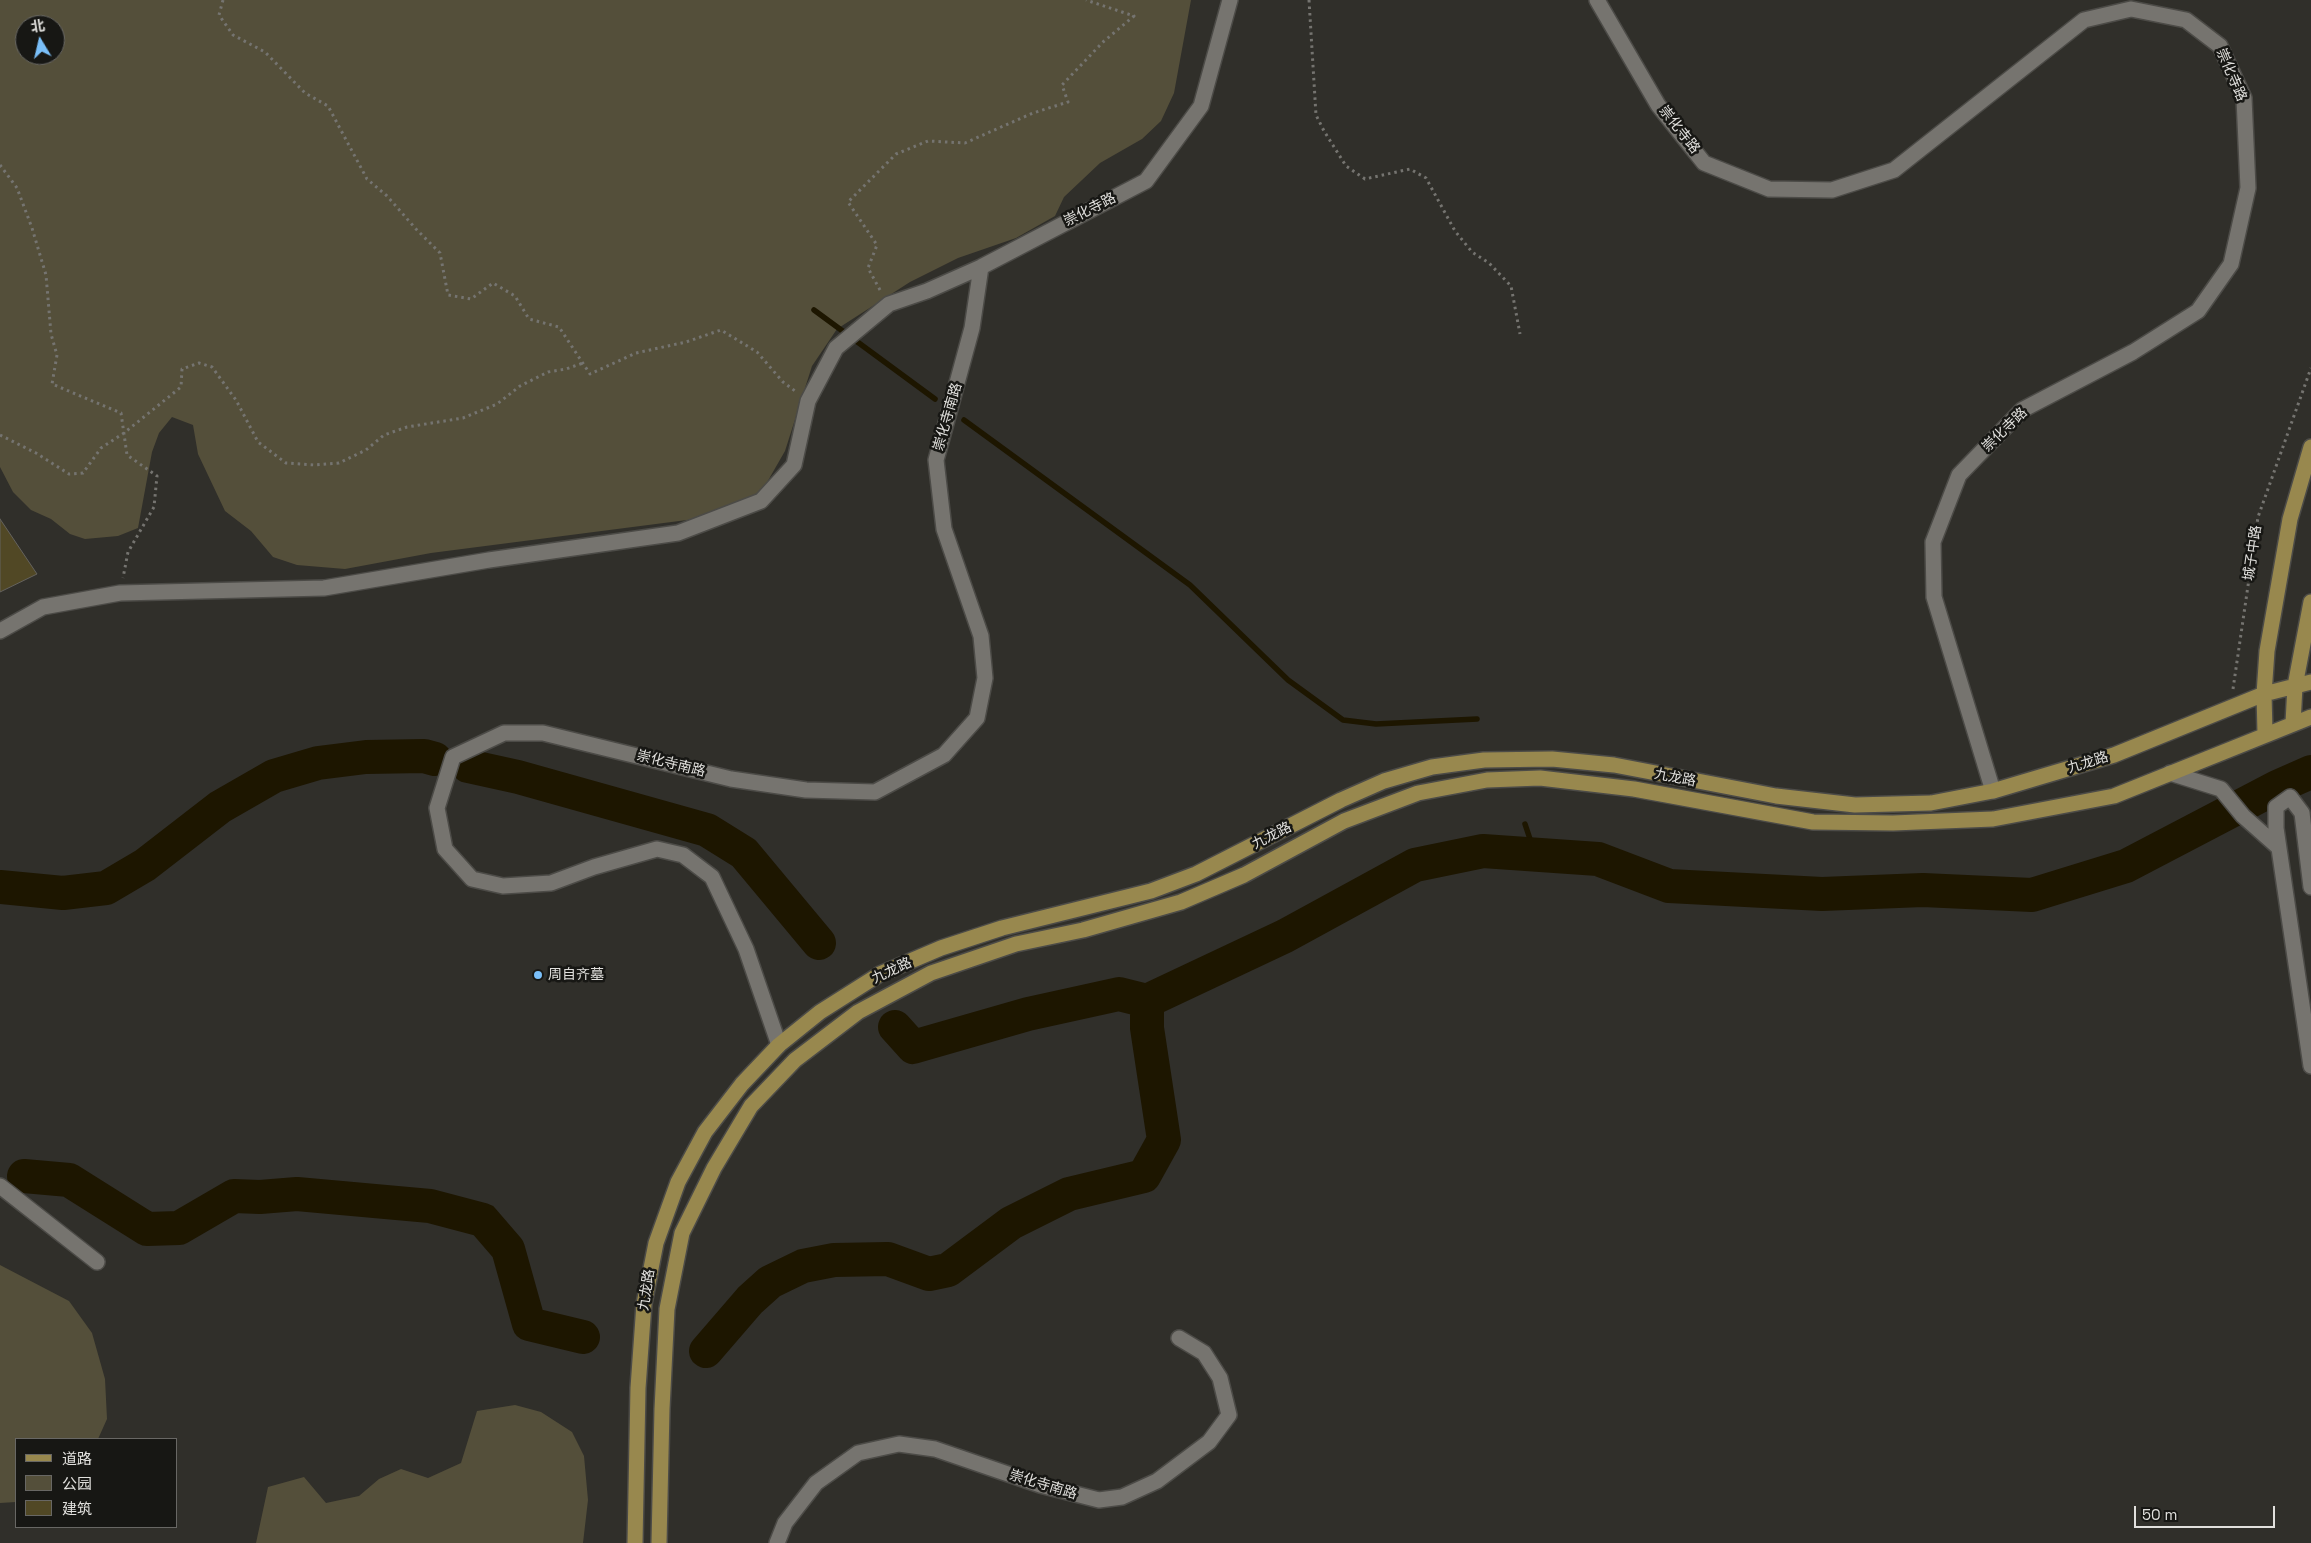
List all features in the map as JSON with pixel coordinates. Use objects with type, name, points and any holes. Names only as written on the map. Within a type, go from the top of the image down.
[{"type":"main road","points":[[2266,733],[2264,694],[2268,651],[2290,519],[2311,447]]},
{"type":"main road","points":[[2293,723],[2295,686],[2311,602]]},
{"type":"main road","name":"九龙路","points":[[635,1543],[638,1388],[644,1304],[656,1243],[678,1182],[705,1132],[742,1084],[779,1045],[820,1012],[880,974],[941,948],[1002,928],[1150,891],[1196,874],[1341,800],[1384,781],[1432,767],[1484,760],[1552,759],[1614,765],[1776,796],[1855,805],[1931,803],[1993,791],[2114,755],[2264,694],[2311,682]]},
{"type":"main road","name":"九龙路","points":[[659,1543],[662,1409],[667,1309],[682,1233],[714,1168],[750,1106],[795,1060],[858,1012],[931,973],[1016,944],[1083,930],[1181,902],[1244,875],[1344,821],[1418,793],[1487,780],[1540,778],[1634,789],[1813,822],[1893,824],[1993,820],[2114,796],[2266,733],[2311,717]]},
{"type":"street","name":"崇化寺路","points":[[0,632],[43,607],[120,593],[324,588],[489,560],[678,533],[761,501],[794,465],[808,401],[836,348],[856,331],[889,304],[927,291],[981,267],[1146,181],[1201,106],[1230,0]]},
{"type":"street","name":"崇化寺路","points":[[1597,0],[1658,104],[1704,163],[1769,189],[1832,190],[1894,170],[2084,20],[2131,9],[2186,20],[2220,46],[2244,98],[2248,188],[2231,264],[2198,311],[2133,352],[2022,410],[1959,475],[1933,542],[1934,597],[1993,791]]},
{"type":"street","name":"崇化寺南路","points":[[779,1045],[746,949],[712,877],[682,855],[657,849],[594,867],[551,883],[504,886],[472,879],[445,849],[437,808],[453,757],[504,733],[544,733],[731,779],[806,790],[875,792],[944,755],[977,718],[985,678],[981,636],[944,529],[936,460],[972,328],[981,267]]},
{"type":"street","points":[[2170,772],[2221,789],[2243,816],[2278,847]]},
{"type":"street","points":[[2311,888],[2302,813],[2290,797],[2276,807],[2276,828],[2311,1066]]},
{"type":"street","points":[[0,1186],[97,1262]]},
{"type":"street","name":"崇化寺南路","points":[[778,1543],[785,1523],[816,1483],[858,1454],[899,1444],[935,1450],[1040,1485],[1099,1500],[1122,1497],[1158,1481],[1209,1442],[1229,1415],[1220,1378],[1204,1353],[1178,1338]]},
{"type":"path","points":[[223,0],[219,15],[233,35],[265,52],[305,93],[328,106],[368,179],[387,196],[440,253],[448,295],[471,299],[493,283],[515,296],[529,319],[559,327],[590,374],[636,353],[686,342],[721,330],[758,352],[783,382],[808,401]]},
{"type":"path","points":[[889,304],[868,268],[877,246],[848,202],[896,154],[928,141],[965,143],[1033,113],[1068,102],[1062,85],[1103,42],[1134,16],[1086,0]]},
{"type":"path","points":[[1309,0],[1316,115],[1346,166],[1365,179],[1410,169],[1426,178],[1455,231],[1472,252],[1489,263],[1511,286],[1520,334]]},
{"type":"path","points":[[0,165],[17,188],[32,228],[46,275],[51,334],[56,355],[52,384],[121,413],[127,455],[157,476],[154,507],[128,552],[120,593]]},
{"type":"path","points":[[0,435],[36,453],[69,474],[83,473],[101,448],[124,433],[181,387],[182,369],[199,363],[212,367],[236,400],[258,442],[286,463],[315,465],[339,463],[366,450],[384,436],[407,427],[463,418],[497,404],[520,386],[548,372],[566,369],[583,363]]},
{"type":"path","name":"城子中路","points":[[2233,707],[2234,679],[2258,517],[2311,368]]},
{"type":"green space","points":[[0,0],[1191,0],[1174,93],[1161,121],[1142,139],[1100,163],[1064,197],[1055,216],[1016,238],[958,258],[910,282],[837,329],[812,366],[785,451],[754,505],[718,516],[431,553],[345,569],[297,565],[273,557],[251,531],[225,511],[198,454],[193,425],[172,417],[159,433],[152,452],[138,528],[118,536],[85,539],[70,534],[51,519],[31,510],[13,492],[0,467]]},
{"type":"green space","points":[[0,1265],[69,1301],[92,1333],[105,1379],[107,1419],[98,1438],[15,1438],[15,1502],[0,1503]]},
{"type":"green space","points":[[515,1405],[541,1412],[572,1432],[584,1456],[588,1500],[583,1543],[256,1543],[268,1487],[304,1477],[326,1503],[359,1496],[379,1479],[401,1469],[428,1478],[461,1463],[477,1411]]},
{"type":"building","points":[[0,519],[37,574],[0,592]]},
{"type":"waterway","points":[[814,310],[935,399]]},
{"type":"waterway","points":[[964,420],[1190,585],[1288,680],[1343,720],[1376,724],[1477,719]]},
{"type":"waterway","points":[[0,887],[63,893],[106,888],[145,865],[220,807],[274,776],[318,763],[366,757],[424,756],[435,759]]},
{"type":"waterway","points":[[468,766],[518,777],[707,830],[744,853],[819,943]]},
{"type":"waterway","points":[[895,1027],[913,1047],[1028,1014],[1119,994],[1147,1001],[1285,936],[1415,865],[1483,851],[1598,859],[1669,886],[1822,894],[1923,890],[2032,895],[2126,866],[2277,787],[2311,772]]},
{"type":"waterway","points":[[1525,824],[1535,854]]},
{"type":"waterway","points":[[706,1351],[750,1300],[770,1282],[803,1266],[834,1260],[888,1259],[929,1274],[948,1270],[1011,1223],[1069,1194],[1144,1176],[1164,1140],[1147,1028],[1147,1001]]},
{"type":"waterway","points":[[24,1176],[69,1180],[147,1229],[179,1228],[234,1196],[260,1197],[297,1194],[430,1206],[483,1220],[508,1249],[529,1324],[583,1337]]},
{"type":"place","name":"周自齐墓","points":[[538,975]]}]
